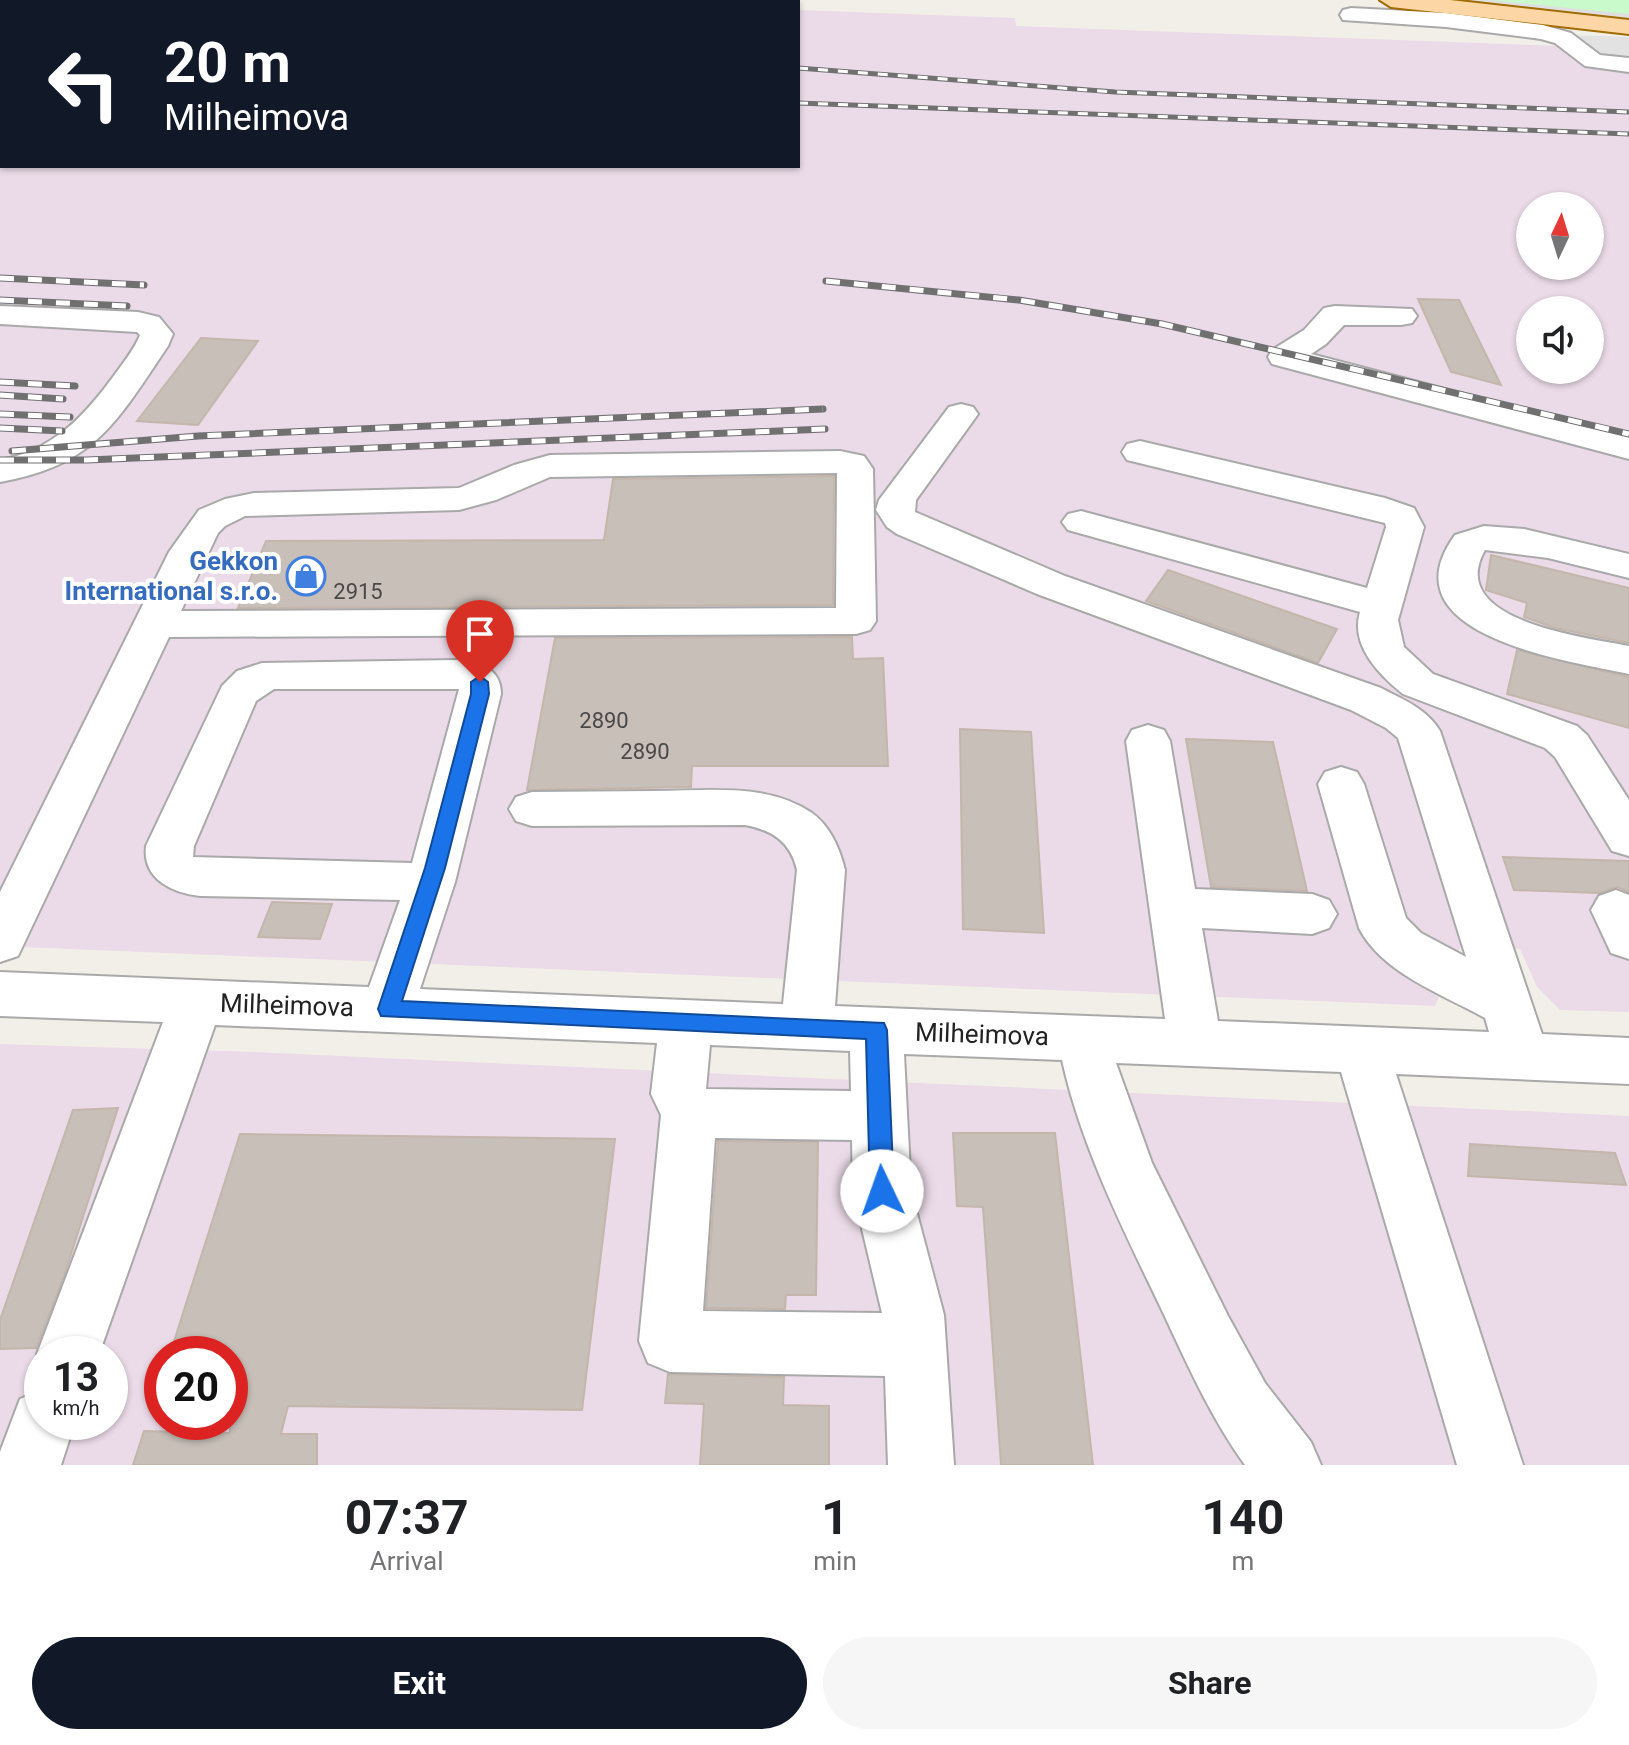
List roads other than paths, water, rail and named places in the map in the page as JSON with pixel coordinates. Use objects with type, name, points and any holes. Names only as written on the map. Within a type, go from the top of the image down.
[{"type":"main road","points":[[1391,0],[1629,27]]},
{"type":"street","points":[[1351,15],[1446,20],[1543,32],[1563,38],[1593,61],[1629,65]]},
{"type":"street","points":[[0,315],[138,322],[148,324],[157,334],[152,346],[81,439],[34,466],[0,471]]},
{"type":"street","points":[[1401,316],[1335,315],[1315,337],[1284,357],[1474,395],[1629,448]]},
{"type":"street","points":[[961,414],[898,500],[895,510],[900,519],[929,535],[1051,585],[1366,699],[1411,724],[1423,738],[1523,1056]]},
{"type":"street","points":[[1140,452],[1385,509],[1401,516],[1405,527],[1377,632],[1382,647],[1403,673],[1418,684],[1561,737],[1571,746],[1629,838]]},
{"type":"street","points":[[0,942],[155,624],[205,525],[222,512],[242,505],[459,499],[490,492],[529,472],[550,466],[840,462],[851,464],[855,469],[856,621],[155,624]]},
{"type":"street","points":[[1081,522],[1382,605]]},
{"type":"street","points":[[1629,566],[1517,540],[1485,538],[1473,540],[1467,546],[1458,586],[1472,606],[1501,627],[1629,660]]},
{"type":"street","points":[[388,1009],[431,882],[480,694],[477,678],[456,674],[274,675],[258,678],[245,686],[237,696],[170,846],[169,862],[173,869],[191,876],[431,882]]},
{"type":"street","points":[[1148,741],[1195,1043]]},
{"type":"street","points":[[1341,784],[1378,916],[1391,937],[1419,957],[1507,1005]]},
{"type":"street","points":[[532,809],[745,808],[766,811],[799,826],[819,854],[821,870],[807,1026]]},
{"type":"street","points":[[1174,907],[1312,914]]},
{"type":"street","name":"Milheimova","points":[[0,994],[1523,1056],[1627,1066]]},
{"type":"street","points":[[75,1336],[197,1002]]},
{"type":"street","points":[[686,1022],[678,1094],[689,1113],[670,1341],[915,1345]]},
{"type":"street","points":[[876,1030],[882,1191],[910,1291],[921,1465]]},
{"type":"street","points":[[1083,1038],[1105,1119],[1147,1216],[1243,1403],[1288,1465]]},
{"type":"street","points":[[1361,1050],[1490,1465]]},
{"type":"street","points":[[689,1113],[879,1116]]},
{"type":"street","points":[[28,1465],[37,1440]]},
{"type":"railway","points":[[800,68],[1115,92],[1629,112]]},
{"type":"railway","points":[[800,103],[1629,134]]},
{"type":"railway","points":[[0,278],[144,285]]},
{"type":"railway","points":[[826,281],[1019,300],[1162,324],[1629,434]]},
{"type":"railway","points":[[0,300],[127,306]]},
{"type":"railway","points":[[0,382],[75,386]]},
{"type":"railway","points":[[0,395],[63,399]]},
{"type":"railway","points":[[12,451],[198,436],[823,409]]},
{"type":"railway","points":[[0,414],[70,417]]},
{"type":"railway","points":[[0,428],[62,431]]},
{"type":"railway","points":[[0,460],[87,460],[825,429]]},
{"type":"place","name":"Gekkon International s.r.o.","points":[[306,576]]}]
